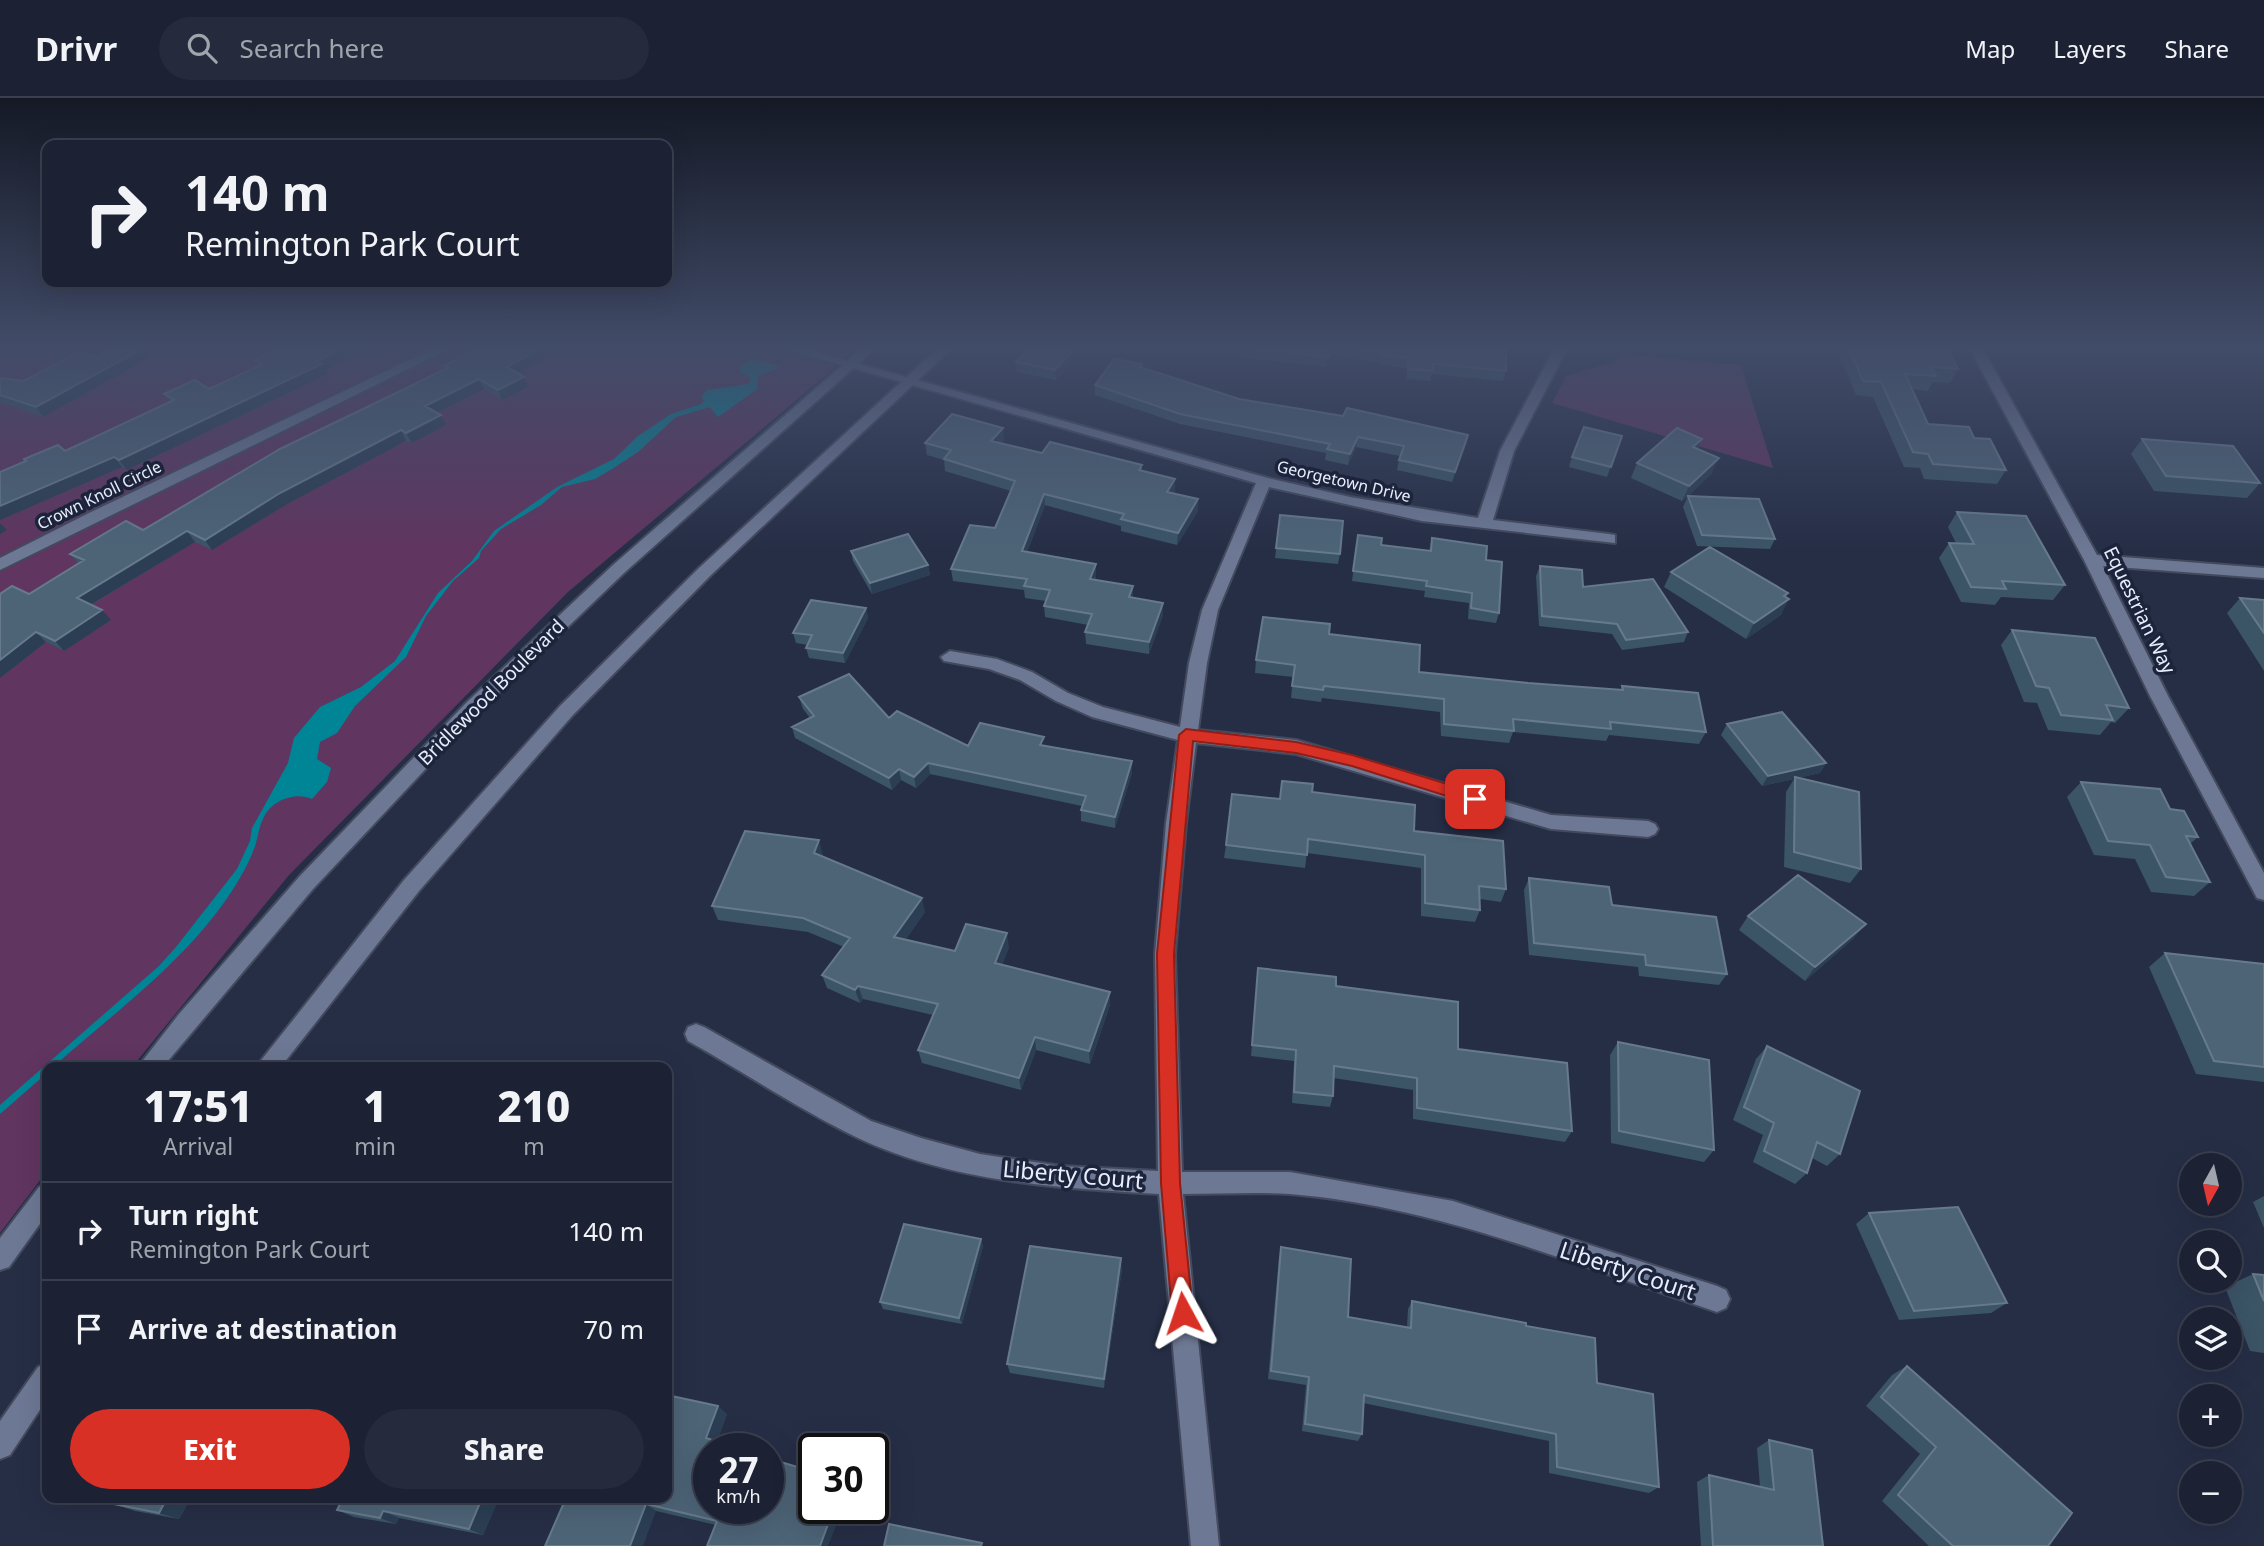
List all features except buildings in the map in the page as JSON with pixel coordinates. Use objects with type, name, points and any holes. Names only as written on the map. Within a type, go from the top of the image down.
[{"type":"street","name":"Crown Knoll Circle","points":[[0,565],[94,516],[300,417]]},
{"type":"street","name":"Bridlewood Boulevard","points":[[153,1062],[274,917],[472,707],[598,589],[791,417]]},
{"type":"street","points":[[272,1062],[472,814],[568,708],[670,606],[871,417]]},
{"type":"street","name":"Georgetown Drive","points":[[1035,417],[1264,481],[1422,516],[1609,539]]},
{"type":"street","points":[[1484,525],[1507,451],[1525,417]]},
{"type":"street","name":"Equestrian Way","points":[[2014,417],[2092,560],[2159,696],[2264,892]]},
{"type":"street","points":[[1205,1546],[1170,1183],[1166,954],[1186,735],[1210,610],[1264,481]]},
{"type":"street","points":[[2092,560],[2264,573]]},
{"type":"street","points":[[950,657],[991,663],[1026,676],[1062,697],[1098,712],[1186,735],[1296,747],[1341,758],[1551,822],[1648,829]]},
{"type":"street","name":"Liberty Court","points":[[696,1034],[864,1129],[921,1149],[980,1165],[1061,1177],[1170,1183],[1290,1183],[1453,1213],[1717,1299]]},
{"type":"street","points":[[0,1258],[42,1202]]},
{"type":"street","points":[[0,1445],[42,1383]]},
{"type":"shaded area","points":[[0,417],[777,417],[568,592],[289,875],[136,1062],[42,1062],[42,1178],[0,1233]]},
{"type":"shaded area","points":[[667,417],[677,417],[638,452],[612,469],[595,479],[562,487],[541,505],[501,529],[481,551],[479,558],[453,581],[426,616],[406,657],[355,706],[337,733],[320,742],[317,759],[331,768],[327,782],[312,799],[298,796],[284,799],[266,813],[242,875],[219,910],[198,935],[152,981],[59,1062],[49,1062],[159,966],[237,869],[250,841],[252,828],[288,763],[294,738],[320,707],[361,687],[395,661],[438,593],[472,561],[494,531],[557,487],[614,459],[638,436]]},
{"type":"shaded area","points":[[1598,417],[1757,417],[1773,468]]},
{"type":"shaded area","points":[[42,1068],[42,1077],[0,1114],[0,1105]]},
{"type":"route","points":[[1183,1313],[1170,1183],[1166,954],[1186,735],[1296,747],[1430,783],[1475,799]]}]
